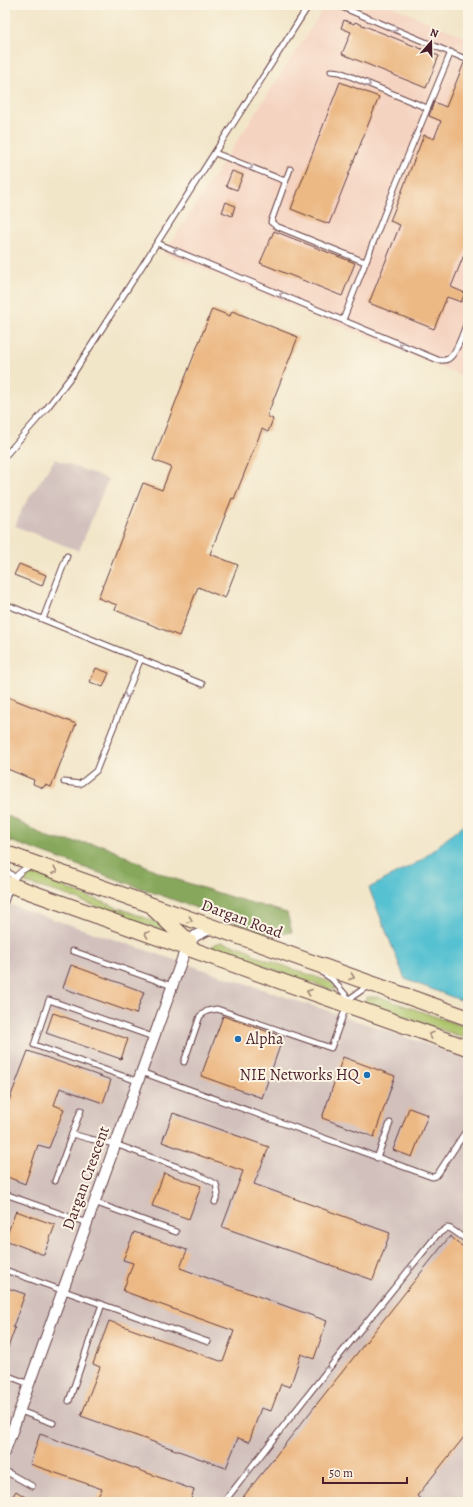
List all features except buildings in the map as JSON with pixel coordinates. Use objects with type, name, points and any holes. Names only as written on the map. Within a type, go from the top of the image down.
[{"type":"street","name":"Dargan Road","points":[[5,853],[468,1018]]},
{"type":"street","points":[[10,882],[348,1002],[468,1048]]},
{"type":"street","points":[[148,904],[187,945]]},
{"type":"street","points":[[187,945],[195,936],[212,928]]},
{"type":"street","name":"Dargan Crescent","points":[[5,1451],[30,1385],[86,1222],[187,945]]},
{"type":"lane","points":[[5,456],[47,408],[73,374],[309,5]]},
{"type":"lane","points":[[337,5],[468,60]]},
{"type":"lane","points":[[343,320],[427,108],[451,52]]},
{"type":"lane","points":[[331,71],[340,72],[427,108]]},
{"type":"lane","points":[[215,153],[285,181]]},
{"type":"lane","points":[[290,169],[270,222],[365,262]]},
{"type":"lane","points":[[157,243],[438,360],[449,359],[454,353],[468,320]]},
{"type":"lane","points":[[43,619],[67,556]]},
{"type":"lane","points":[[5,604],[202,684]]},
{"type":"lane","points":[[64,782],[80,784],[96,771],[141,658]]},
{"type":"lane","points":[[5,902],[10,882],[27,867],[36,864]]},
{"type":"lane","points":[[5,869],[10,882]]},
{"type":"lane","points":[[72,951],[172,986]]},
{"type":"lane","points":[[308,962],[332,979],[348,1002]]},
{"type":"lane","points":[[184,1062],[200,1016],[207,1011],[217,1009],[331,1048],[348,1002],[371,984]]},
{"type":"lane","points":[[153,1037],[49,1000],[34,1045],[139,1076],[428,1176],[436,1176],[468,1128]]},
{"type":"lane","points":[[55,1181],[81,1110]]},
{"type":"lane","points":[[377,1158],[390,1123]]},
{"type":"lane","points":[[72,1134],[115,1144],[197,1174],[216,1184],[218,1194],[215,1202]]},
{"type":"lane","points":[[5,1194],[86,1222]]},
{"type":"lane","points":[[94,1202],[176,1232]]},
{"type":"lane","points":[[224,1502],[326,1372],[437,1235],[447,1228],[451,1229],[468,1241]]},
{"type":"lane","points":[[5,1270],[208,1342]]},
{"type":"lane","points":[[69,1401],[102,1304]]},
{"type":"lane","points":[[6,1376],[30,1385]]},
{"type":"lane","points":[[20,1411],[53,1423]]},
{"type":"lane","points":[[5,1470],[32,1486]]},
{"type":"lane","points":[[464,1502],[468,1498]]},
{"type":"shaded area","points":[[326,5],[388,5],[468,38],[468,356],[460,375],[164,253]]},
{"type":"shaded area","points":[[55,459],[108,479],[79,551],[15,526],[23,507]]},
{"type":"shaded area","points":[[5,903],[468,1058],[468,1502],[5,1502]]},
{"type":"green space","points":[[5,814],[50,839],[102,845],[169,877],[287,913],[292,932],[274,936],[5,839]]},
{"type":"green space","points":[[37,875],[57,882],[68,889],[164,925],[168,928],[167,933],[63,894],[22,882],[23,877]]},
{"type":"green space","points":[[221,942],[244,948],[252,952],[253,955],[333,983],[335,991],[213,949],[213,945]]},
{"type":"green space","points":[[367,997],[380,997],[468,1028],[468,1039],[364,1003]]},
{"type":"water","points":[[468,821],[468,1003],[405,979],[369,888],[420,861]]},
{"type":"place","name":"Alpha","points":[[238,1039]]},
{"type":"place","name":"NIE Networks HQ","points":[[367,1075]]}]
